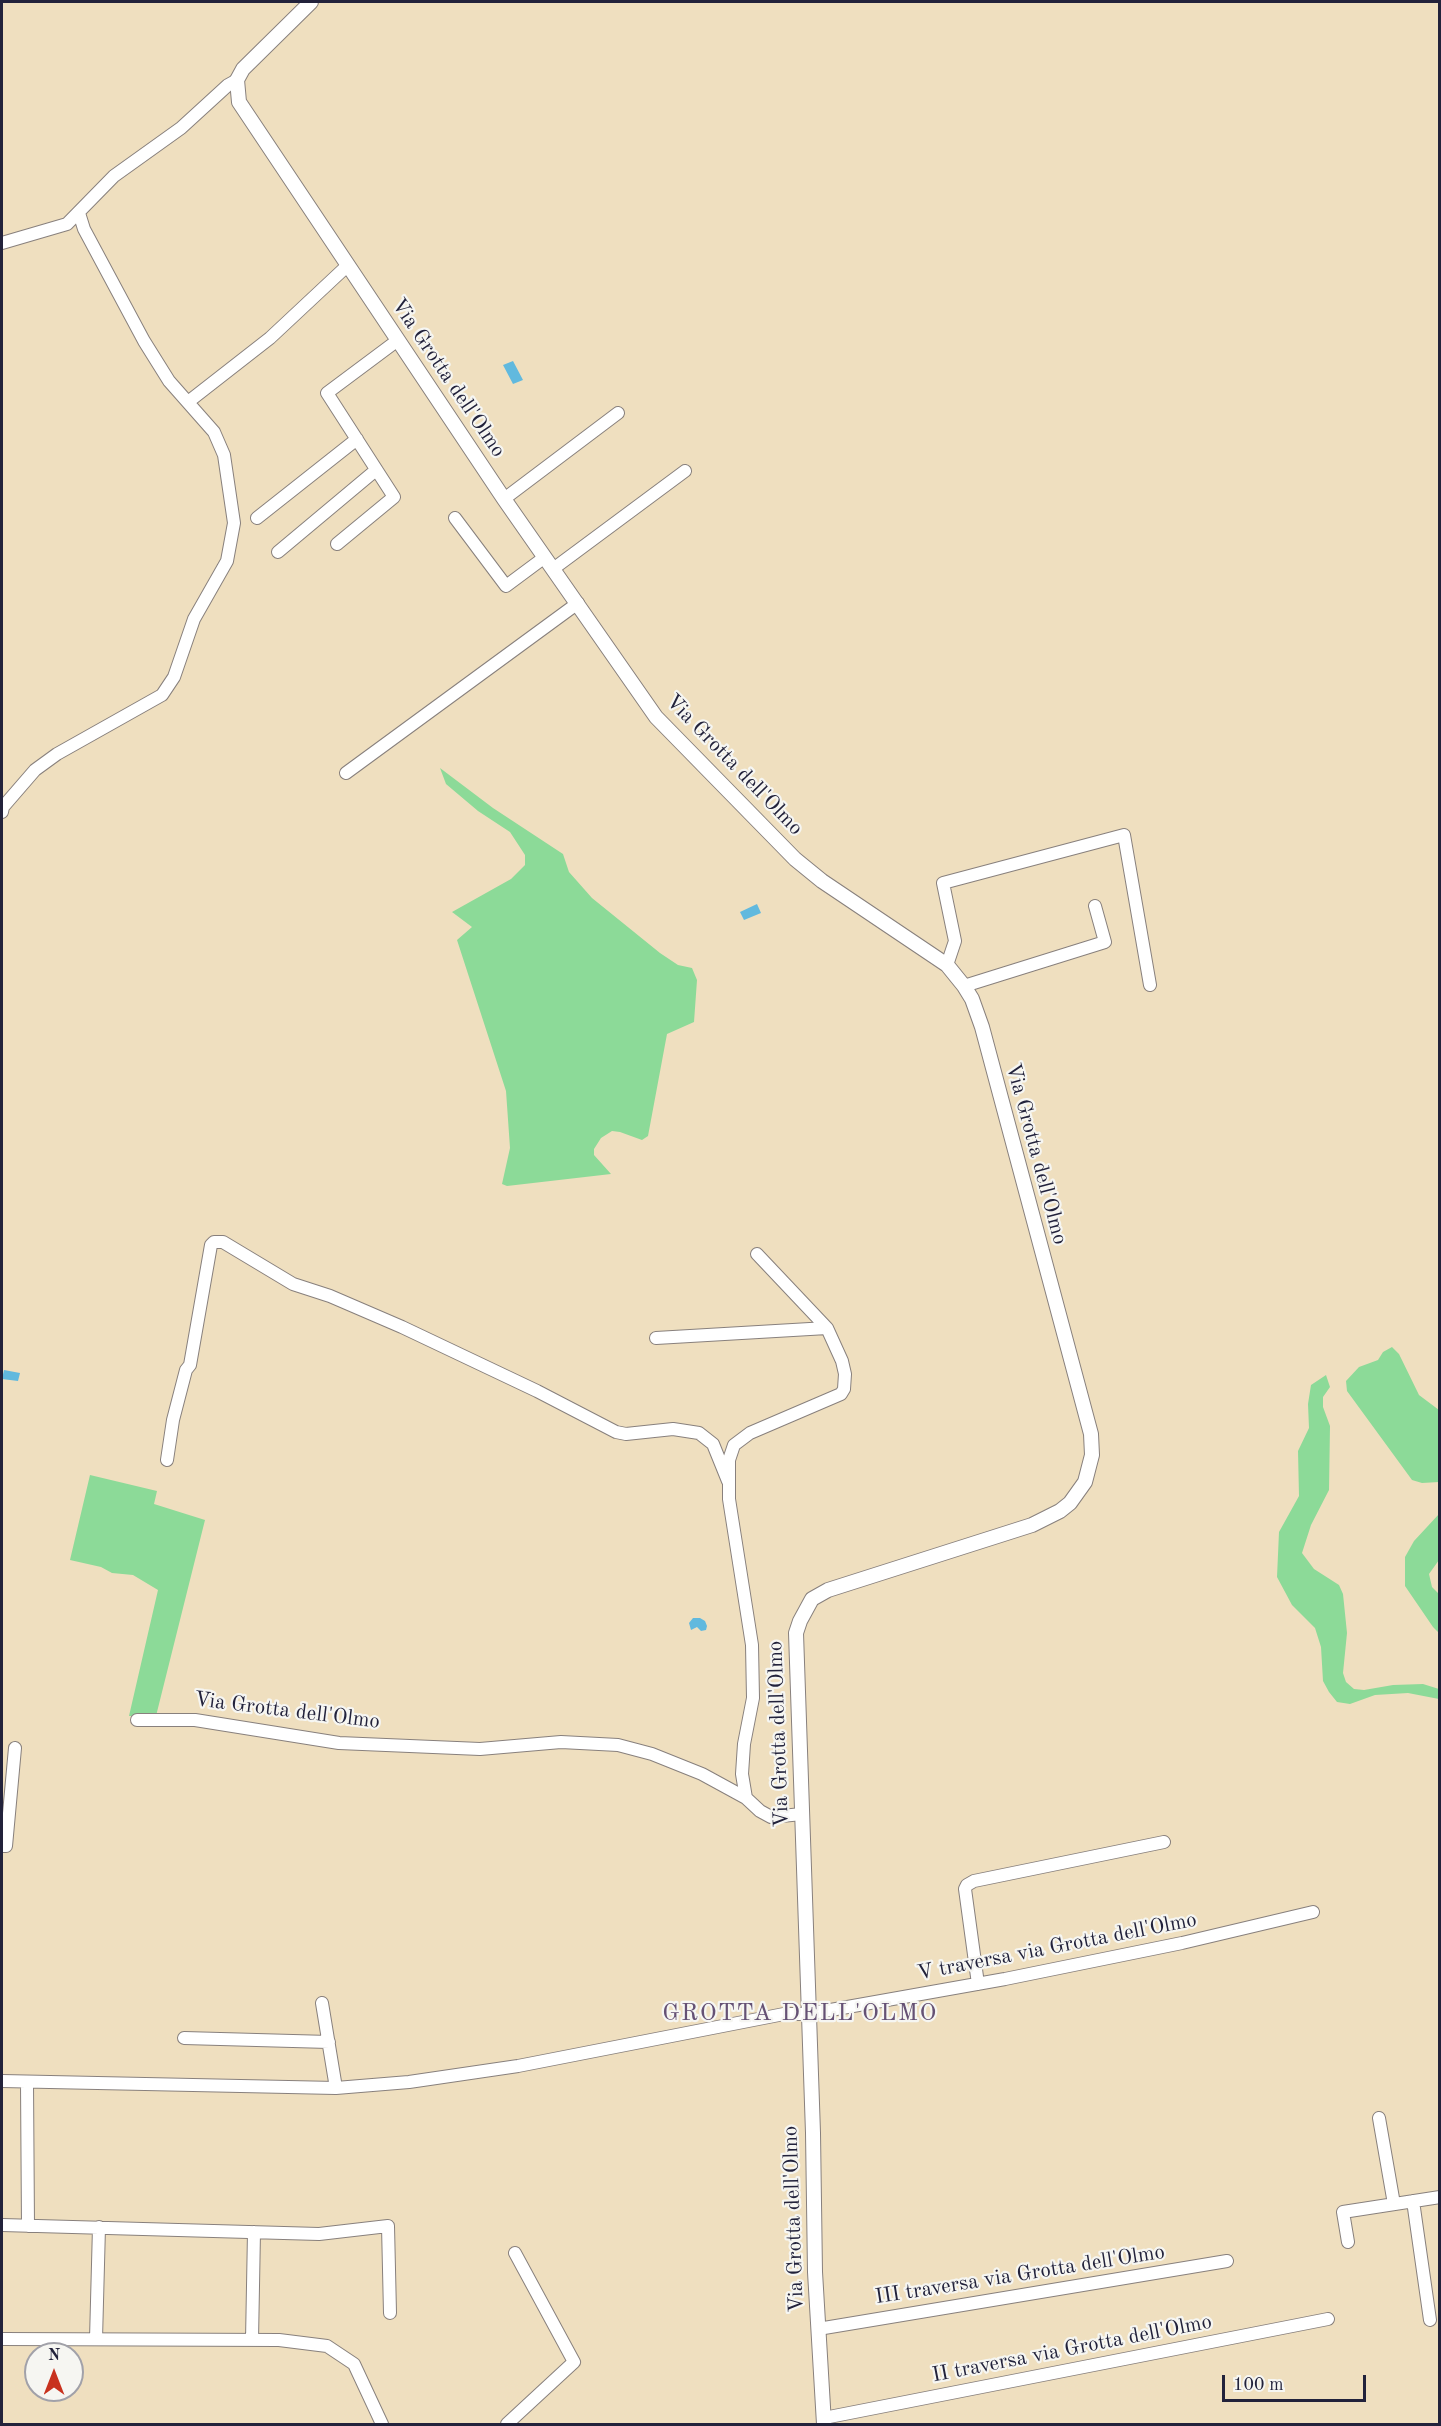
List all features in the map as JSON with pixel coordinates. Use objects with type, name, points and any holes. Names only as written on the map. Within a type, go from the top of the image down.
[{"type":"street","points":[[2,243],[67,224],[114,176],[181,128],[228,85],[237,80],[243,69],[311,2]]},
{"type":"street","name":"Via Grotta dell'Olmo","points":[[237,80],[239,102],[504,499],[656,717],[795,859],[822,881],[947,965],[964,986],[980,1020],[1091,1434],[1092,1455],[1085,1482],[1070,1503],[1049,1518],[828,1590],[812,1599],[796,1633],[818,2329],[824,2421]]},
{"type":"street","points":[[2,812],[3,807],[35,770],[57,754],[162,695],[174,677],[194,619],[227,561],[234,523],[224,454],[214,432],[169,381],[144,341],[84,229],[79,213]]},
{"type":"street","points":[[188,402],[270,338],[347,266]]},
{"type":"street","points":[[337,544],[394,497],[327,393],[398,340]]},
{"type":"street","points":[[504,499],[618,413]]},
{"type":"street","points":[[257,518],[357,439]]},
{"type":"street","points":[[278,552],[376,470]]},
{"type":"street","points":[[553,569],[685,471]]},
{"type":"street","points":[[455,518],[506,586],[545,556]]},
{"type":"street","points":[[346,773],[578,603]]},
{"type":"street","points":[[947,965],[955,941],[943,883],[1124,836],[1150,985]]},
{"type":"street","points":[[964,986],[1105,942],[1095,906]]},
{"type":"street","points":[[167,1460],[173,1420],[186,1370],[190,1365],[211,1245],[214,1242],[224,1242],[293,1284],[330,1296],[402,1327],[616,1432],[626,1434],[673,1429],[699,1433],[713,1444],[728,1481]]},
{"type":"street","points":[[728,1481],[729,1460],[734,1445],[750,1433],[826,1402],[841,1394],[844,1389],[844,1367],[827,1328],[758,1254]]},
{"type":"street","points":[[656,1338],[827,1328]]},
{"type":"street","name":"Via Grotta dell'Olmo","points":[[728,1481],[752,1645],[753,1698],[744,1744],[742,1774],[746,1798]]},
{"type":"street","name":"Via Grotta dell'Olmo","points":[[137,1720],[195,1720],[339,1743],[480,1749],[561,1742],[618,1745],[652,1754],[702,1774],[746,1798]]},
{"type":"street","points":[[2,1846],[6,1846],[15,1748]]},
{"type":"street","points":[[746,1798],[760,1811],[771,1817],[802,1814]]},
{"type":"street","points":[[978,1984],[965,1889],[967,1885],[974,1881],[1164,1842]]},
{"type":"street","name":"V traversa via Grotta dell'Olmo","points":[[2,2081],[336,2088],[409,2082],[518,2066],[784,2014],[808,2014],[978,1984],[1182,1943],[1313,1912]]},
{"type":"street","points":[[322,2003],[336,2088]]},
{"type":"street","points":[[184,2038],[329,2042]]},
{"type":"street","points":[[27,2083],[28,2226]]},
{"type":"street","points":[[1379,2118],[1394,2204]]},
{"type":"street","points":[[1348,2242],[1343,2212],[1440,2197]]},
{"type":"street","points":[[1413,2201],[1430,2320]]},
{"type":"street","points":[[2,2225],[319,2234],[388,2226],[390,2313]]},
{"type":"street","points":[[96,2339],[99,2227]]},
{"type":"street","points":[[252,2340],[254,2232]]},
{"type":"street","points":[[507,2424],[574,2362],[515,2253]]},
{"type":"street","name":"III traversa via Grotta dell'Olmo","points":[[818,2329],[1227,2261]]},
{"type":"street","name":"II traversa via Grotta dell'Olmo","points":[[824,2421],[1328,2319]]},
{"type":"street","points":[[2,2339],[279,2340],[327,2346],[354,2364],[382,2424]]},
{"type":"green space","points":[[440,768],[493,808],[563,854],[569,872],[592,898],[660,953],[678,965],[692,968],[697,980],[694,1022],[667,1034],[648,1136],[642,1140],[612,1131],[601,1138],[594,1149],[594,1155],[611,1174],[507,1186],[502,1184],[510,1148],[506,1091],[457,940],[472,927],[452,912],[511,879],[525,865],[525,855],[510,832],[478,811],[446,784]]},
{"type":"green space","points":[[1392,1347],[1399,1354],[1419,1395],[1439,1410],[1439,1482],[1422,1483],[1412,1480],[1347,1391],[1346,1381],[1359,1367],[1378,1360],[1383,1352]]},
{"type":"green space","points":[[1326,1375],[1330,1387],[1323,1397],[1323,1407],[1330,1426],[1329,1490],[1311,1525],[1302,1553],[1314,1569],[1339,1585],[1343,1594],[1347,1633],[1343,1673],[1346,1682],[1354,1689],[1364,1690],[1393,1685],[1423,1684],[1439,1689],[1439,1699],[1408,1693],[1375,1695],[1350,1704],[1337,1702],[1323,1681],[1321,1647],[1315,1628],[1292,1605],[1277,1577],[1279,1532],[1299,1496],[1298,1451],[1309,1428],[1308,1404],[1311,1385]]},
{"type":"green space","points":[[90,1475],[157,1491],[154,1504],[205,1520],[156,1716],[129,1716],[158,1590],[133,1575],[112,1573],[101,1567],[70,1560]]},
{"type":"green space","points":[[1439,1514],[1439,1560],[1429,1574],[1432,1587],[1439,1594],[1439,1633],[1405,1586],[1405,1557],[1414,1541]]},
{"type":"water","points":[[513,361],[523,380],[513,384],[503,365]]},
{"type":"water","points":[[757,904],[761,913],[744,920],[740,912]]},
{"type":"water","points":[[4,1370],[20,1373],[18,1381],[2,1379]]},
{"type":"water","points":[[693,1618],[705,1621],[706,1630],[701,1631],[697,1627],[691,1630],[689,1623]]},
{"type":"district","name":"GROTTA DELL'OLMO","points":[[800,2014]]}]
